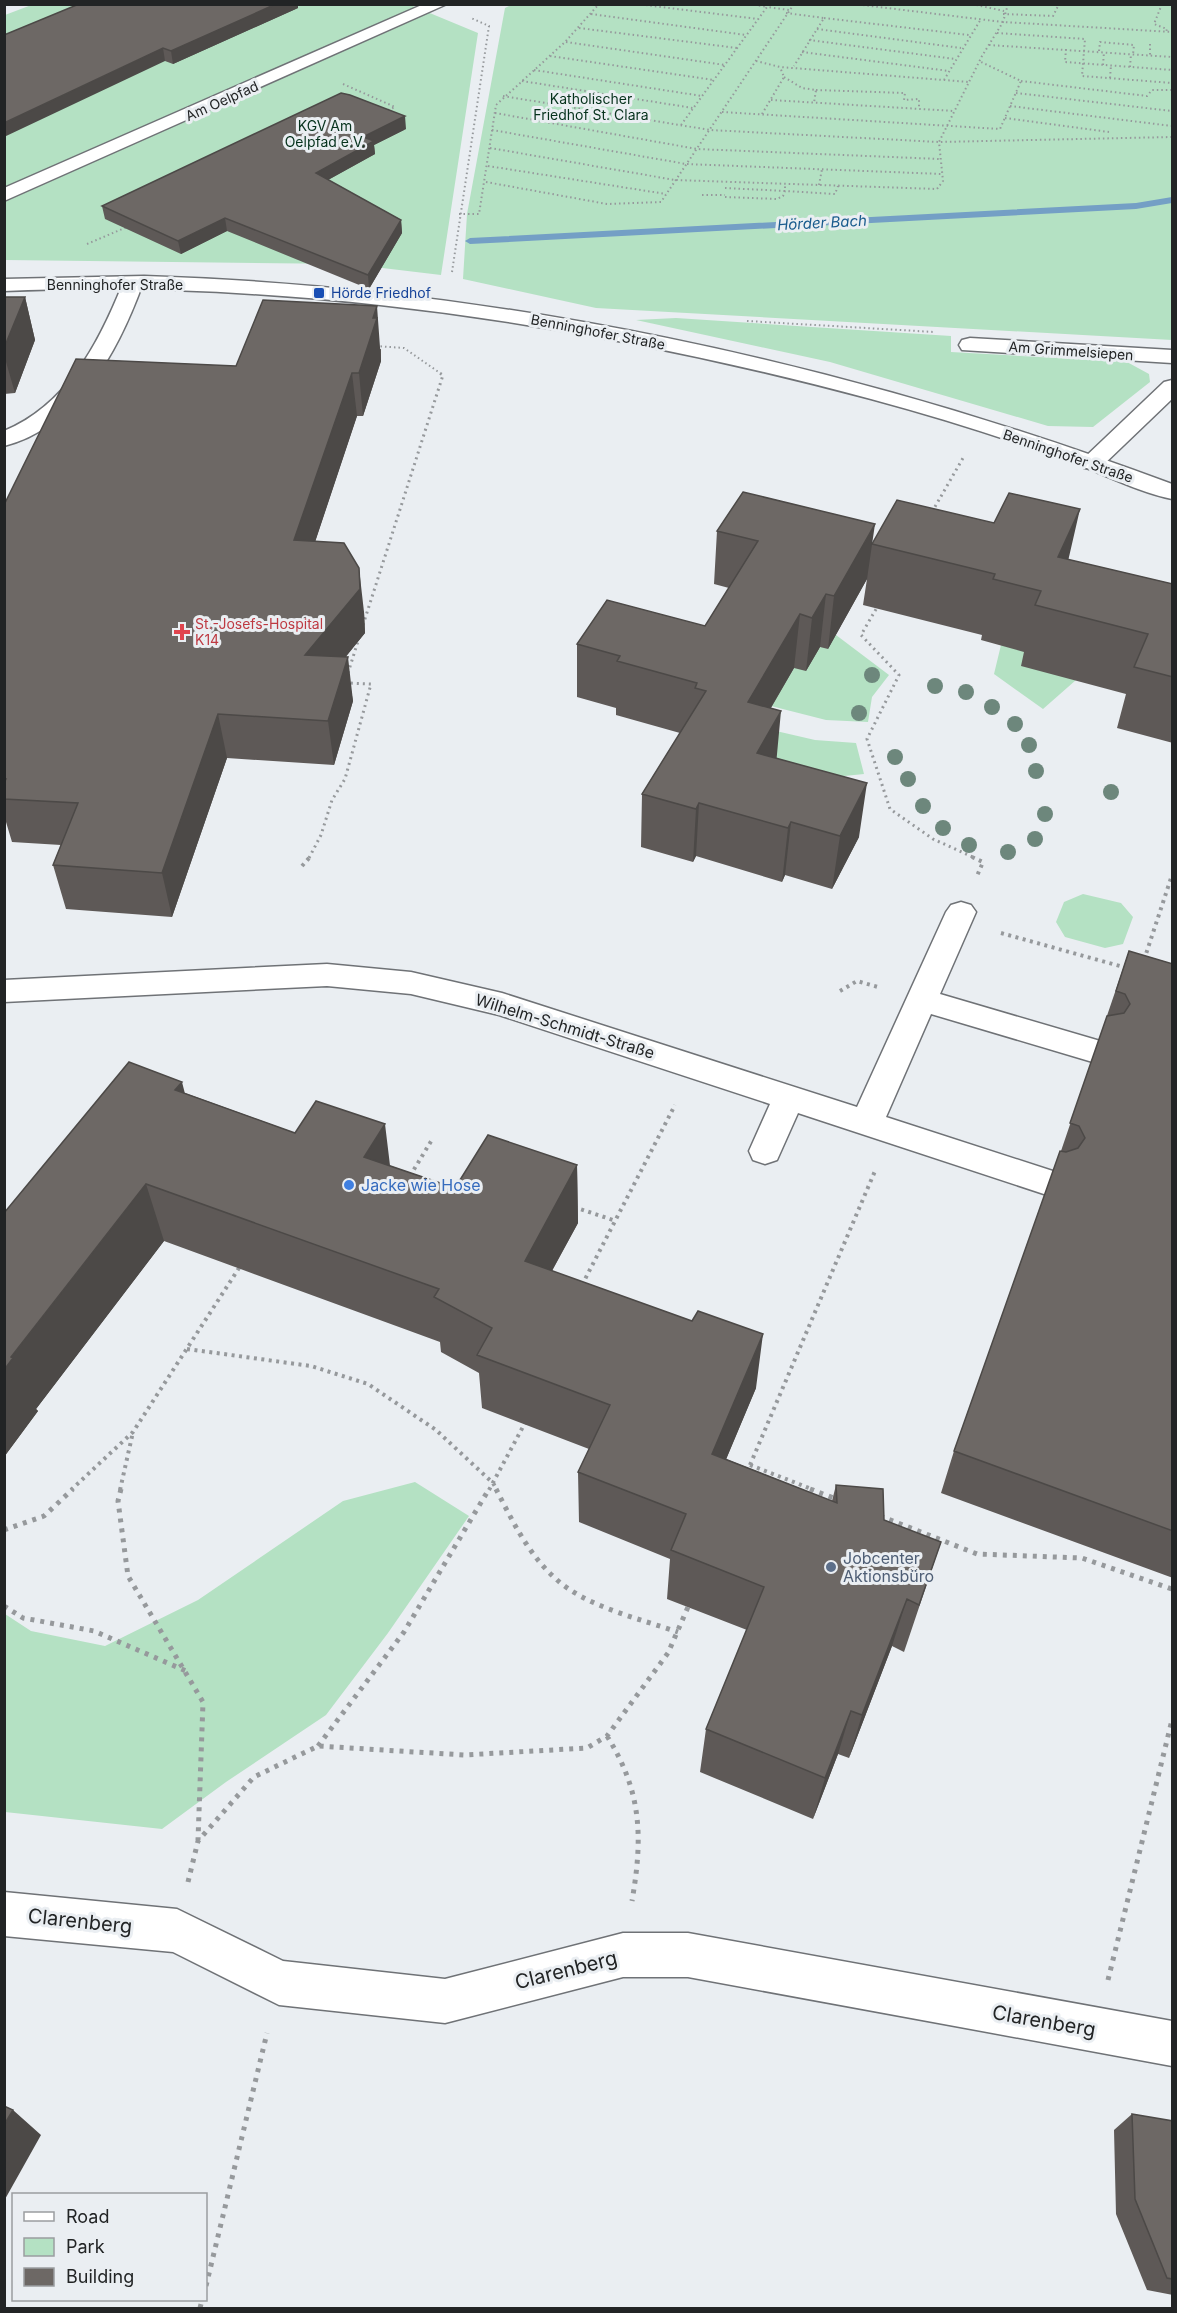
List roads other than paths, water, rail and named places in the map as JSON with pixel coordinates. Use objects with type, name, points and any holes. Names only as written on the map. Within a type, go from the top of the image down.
[{"type":"street","name":"Am Oelpfad","points":[[4,195],[439,4]]},
{"type":"street","name":"Benninghofer Straße","points":[[4,285],[133,283],[319,292],[446,307],[635,338],[787,372],[925,408],[1173,492]]},
{"type":"street","points":[[4,439],[23,433],[68,398],[101,351],[133,283]]},
{"type":"street","name":"Am Grimmelsiepen","points":[[970,345],[1173,357]]},
{"type":"street","points":[[1092,463],[1173,387]]},
{"type":"street","points":[[879,1128],[922,1000],[959,916]]},
{"type":"street","name":"Wilhelm-Schmidt-Straße","points":[[4,991],[327,975],[411,983],[502,1004],[1050,1183]]},
{"type":"street","points":[[922,1000],[1096,1051]]},
{"type":"street","points":[[765,1151],[789,1098]]},
{"type":"street","name":"Clarenberg","points":[[4,1914],[177,1931],[279,1983],[445,2001],[623,1955],[688,1955],[1173,2044]]},
{"type":"waterway","name":"Hörder Bach","points":[[470,241],[1136,206],[1172,200]]},
{"type":"place","name":"Hörde Friedhof","points":[[319,293]]},
{"type":"place","name":"St.-Josefs-Hospital K14","points":[[182,632]]},
{"type":"place","name":"Jacke wie Hose","points":[[349,1185]]},
{"type":"place","name":"Jobcenter Aktionsbüro","points":[[831,1567]]},
{"type":"park label","name":"Katholischer Friedhof St. Clara","points":[[591,108]]},
{"type":"park label","name":"KGV Am Oelpfad e.V.","points":[[325,134]]}]
